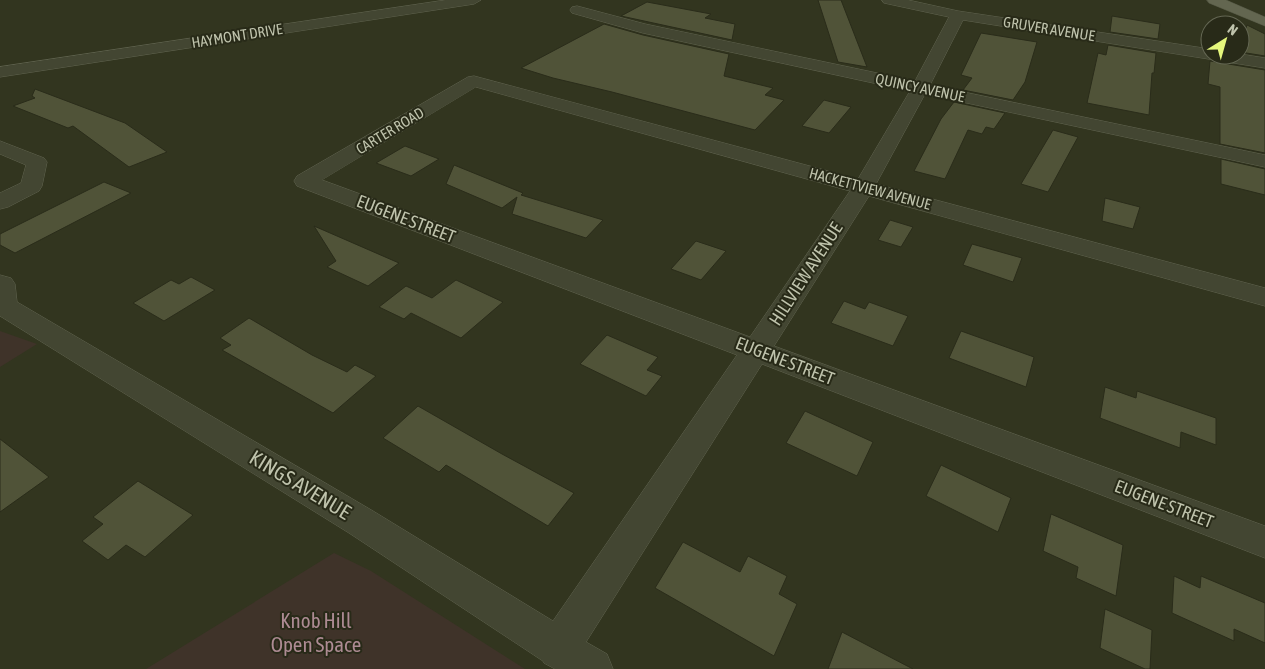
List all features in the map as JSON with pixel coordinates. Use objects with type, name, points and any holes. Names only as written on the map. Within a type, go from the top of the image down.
[{"type":"main road","points":[[1214,0],[1265,22]]},
{"type":"street","name":"HAYMONT DRIVE","points":[[0,72],[474,0]]},
{"type":"street","name":"GRUVER AVENUE","points":[[889,0],[958,15],[1200,52]]},
{"type":"street","name":"QUINCY AVENUE","points":[[577,10],[643,28],[1265,161]]},
{"type":"street","name":"HILLVIEW AVENUE","points":[[558,649],[863,188],[920,88],[958,15]]},
{"type":"street","points":[[1250,61],[1265,63]]},
{"type":"street","name":"CARTER ROAD","points":[[305,181],[474,81]]},
{"type":"street","name":"HACKETTVIEW AVENUE","points":[[474,81],[1265,297]]},
{"type":"street","points":[[0,147],[37,162],[31,186],[0,202]]},
{"type":"street","name":"EUGENE STREET","points":[[305,181],[1265,542]]},
{"type":"street","name":"KINGS AVENUE","points":[[1,298],[361,522],[592,669]]},
{"type":"green space","points":[[0,331],[37,344],[0,367]]},
{"type":"green space","name":"Knob Hill Open Space","points":[[334,553],[371,571],[525,669],[146,669]]},
{"type":"building","points":[[818,0],[841,0],[867,67],[838,62]]},
{"type":"building","points":[[647,2],[711,14],[705,18],[735,24],[732,40],[621,16]]},
{"type":"building","points":[[1112,16],[1160,24],[1158,39],[1110,32]]},
{"type":"building","points":[[604,24],[643,35],[729,54],[724,76],[773,88],[765,95],[784,100],[755,130],[521,68]]},
{"type":"building","points":[[1250,26],[1265,34],[1265,56],[1250,54]]},
{"type":"building","points":[[981,33],[1037,42],[1025,82],[1013,100],[963,90],[972,78],[961,75]]},
{"type":"building","points":[[1108,45],[1156,53],[1154,73],[1152,73],[1149,115],[1087,103],[1098,53],[1106,55]]},
{"type":"building","points":[[1210,65],[1234,65],[1265,70],[1265,153],[1220,144],[1220,87],[1208,84]]},
{"type":"building","points":[[35,89],[125,123],[167,152],[129,167],[73,126],[68,128],[13,106],[35,98],[32,96]]},
{"type":"building","points":[[824,100],[851,107],[829,133],[802,126]]},
{"type":"building","points":[[954,102],[1005,113],[994,129],[986,127],[982,134],[968,130],[945,179],[914,171],[941,119]]},
{"type":"building","points":[[1053,130],[1078,137],[1048,192],[1021,184]]},
{"type":"building","points":[[405,146],[439,159],[411,176],[376,163]]},
{"type":"building","points":[[1221,159],[1265,169],[1265,195],[1221,184]]},
{"type":"building","points":[[454,165],[523,193],[521,195],[603,220],[586,238],[512,214],[517,197],[502,208],[446,184]]},
{"type":"building","points":[[104,182],[131,193],[15,253],[0,245],[0,234]]},
{"type":"building","points":[[1105,198],[1140,207],[1133,229],[1102,221]]},
{"type":"building","points":[[890,220],[913,227],[901,247],[878,240]]},
{"type":"building","points":[[314,226],[399,263],[368,286],[327,267],[336,261]]},
{"type":"building","points":[[696,241],[726,251],[701,280],[671,269]]},
{"type":"building","points":[[972,244],[1022,258],[1013,282],[963,265]]},
{"type":"building","points":[[191,277],[215,290],[164,321],[133,303],[171,280],[179,284]]},
{"type":"building","points":[[456,280],[503,302],[461,338],[411,313],[404,319],[379,307],[406,286],[432,298]]},
{"type":"building","points":[[844,301],[865,309],[869,302],[908,316],[893,346],[831,323]]},
{"type":"building","points":[[249,318],[312,355],[347,372],[355,365],[376,376],[333,413],[222,350],[231,345],[220,338]]},
{"type":"building","points":[[961,331],[1034,357],[1026,387],[949,358]]},
{"type":"building","points":[[607,335],[658,357],[647,370],[662,376],[646,396],[580,364]]},
{"type":"building","points":[[1105,387],[1136,398],[1137,391],[1216,418],[1216,445],[1181,432],[1180,448],[1100,418]]},
{"type":"building","points":[[418,406],[574,493],[548,526],[446,465],[439,472],[383,438]]},
{"type":"building","points":[[805,411],[873,442],[857,476],[786,443]]},
{"type":"building","points":[[0,439],[49,477],[0,512]]},
{"type":"building","points":[[941,465],[1011,498],[998,532],[926,496]]},
{"type":"building","points":[[138,481],[193,515],[145,557],[126,545],[108,560],[82,541],[103,524],[93,517]]},
{"type":"building","points":[[1051,514],[1123,545],[1116,596],[1076,578],[1078,567],[1043,551]]},
{"type":"building","points":[[683,542],[740,572],[748,556],[787,576],[779,594],[797,604],[774,656],[655,588]]},
{"type":"building","points":[[1174,576],[1200,588],[1201,576],[1265,603],[1265,643],[1234,629],[1234,641],[1172,613]]},
{"type":"building","points":[[1105,609],[1152,630],[1150,669],[1145,669],[1100,648]]},
{"type":"building","points":[[842,632],[913,669],[828,669]]}]
